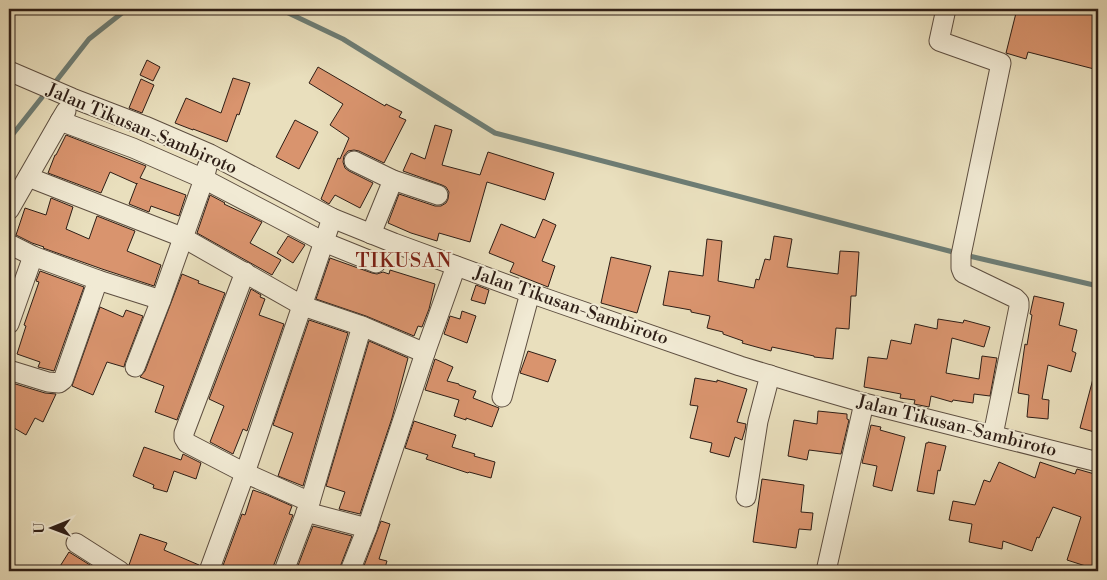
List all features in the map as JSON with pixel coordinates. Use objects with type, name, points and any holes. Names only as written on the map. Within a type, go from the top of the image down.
[{"type":"street","points":[[946,9],[939,40],[1001,63],[961,255],[963,273],[1015,298],[1019,302],[994,435]]},
{"type":"street","name":"Jalan Tikusan-Sambiroto","points":[[15,74],[210,154],[332,218],[530,293],[770,375],[864,403],[1098,462]]},
{"type":"street","points":[[9,210],[60,122],[70,98]]},
{"type":"street","points":[[60,122],[133,148],[204,179],[324,242],[376,263]]},
{"type":"street","points":[[135,367],[204,179],[210,154]]},
{"type":"street","points":[[354,161],[393,180],[438,195]]},
{"type":"street","points":[[28,177],[182,237],[302,306],[362,326],[425,353]]},
{"type":"street","points":[[371,234],[393,180]]},
{"type":"street","points":[[209,571],[245,473],[332,218]]},
{"type":"street","points":[[9,244],[33,256],[98,280],[161,300]]},
{"type":"street","points":[[9,324],[33,256]]},
{"type":"street","points":[[350,571],[367,528],[456,266]]},
{"type":"street","points":[[245,272],[184,433],[184,438],[187,443],[308,507],[367,528]]},
{"type":"street","points":[[9,370],[53,383],[63,380],[98,280]]},
{"type":"street","points":[[502,397],[530,293]]},
{"type":"street","points":[[284,571],[308,507],[362,326]]},
{"type":"street","points":[[746,497],[758,421],[770,375]]},
{"type":"street","points":[[826,571],[864,403]]},
{"type":"street","points":[[76,543],[120,571]]},
{"type":"building","points":[[1017,9],[1098,9],[1098,70],[1028,52],[1026,59],[1006,53]]},
{"type":"building","points":[[147,60],[160,67],[153,81],[140,75]]},
{"type":"building","points":[[318,67],[385,106],[386,104],[402,112],[399,117],[406,120],[384,163],[354,150],[348,151],[344,156],[345,168],[373,183],[360,208],[335,195],[329,204],[321,199],[338,158],[340,159],[349,138],[330,125],[343,104],[309,83]]},
{"type":"building","points":[[233,78],[250,83],[227,142],[175,123],[186,98],[221,113]]},
{"type":"building","points":[[141,79],[154,85],[142,113],[129,108]]},
{"type":"building","points":[[295,120],[318,132],[299,169],[276,157]]},
{"type":"building","points":[[435,125],[452,130],[442,165],[480,175],[488,152],[554,173],[545,200],[487,182],[470,242],[439,233],[437,241],[388,223],[399,194],[435,206],[441,206],[448,199],[449,192],[446,187],[403,171],[411,153],[425,159]]},
{"type":"building","points":[[66,135],[146,166],[140,178],[186,195],[179,216],[151,206],[149,212],[129,204],[137,184],[110,172],[101,193],[48,173]]},
{"type":"building","points":[[210,195],[224,204],[262,222],[250,243],[281,260],[272,275],[197,233]]},
{"type":"building","points":[[51,198],[73,207],[66,229],[89,239],[97,216],[135,231],[127,251],[161,265],[154,286],[43,248],[16,235],[25,208],[46,215]]},
{"type":"building","points":[[543,219],[556,225],[542,261],[555,266],[548,287],[510,272],[514,263],[489,253],[501,224],[535,238]]},
{"type":"building","points":[[288,236],[305,245],[293,263],[277,253]]},
{"type":"building","points":[[774,236],[792,239],[787,267],[838,274],[840,251],[859,252],[856,296],[851,296],[849,329],[836,328],[833,359],[814,357],[772,347],[771,351],[742,343],[743,341],[723,334],[723,332],[707,328],[710,316],[691,312],[691,310],[663,305],[669,271],[703,276],[707,239],[722,241],[718,281],[754,288],[756,279],[759,280],[765,259],[770,260]]},
{"type":"building","points":[[611,257],[651,266],[637,313],[601,303]]},
{"type":"building","points":[[330,258],[372,273],[383,272],[389,274],[390,270],[435,284],[422,327],[418,326],[414,336],[366,316],[316,299]]},
{"type":"building","points":[[40,271],[84,287],[54,371],[38,367],[40,362],[17,354],[26,326],[24,325],[39,282],[36,281]]},
{"type":"building","points":[[182,274],[199,281],[198,283],[225,293],[177,420],[155,412],[164,386],[140,377],[145,371]]},
{"type":"building","points":[[476,285],[489,290],[485,304],[471,300]]},
{"type":"building","points":[[251,289],[265,299],[259,315],[284,324],[247,431],[243,429],[233,454],[210,442],[224,406],[209,399]]},
{"type":"building","points":[[1034,296],[1064,303],[1059,325],[1077,330],[1072,351],[1076,353],[1071,372],[1048,365],[1042,399],[1049,400],[1048,419],[1027,417],[1029,395],[1018,393]]},
{"type":"building","points":[[100,307],[123,317],[126,310],[143,316],[124,367],[107,362],[93,395],[72,386]]},
{"type":"building","points":[[462,311],[476,316],[467,343],[444,334],[450,316],[460,319]]},
{"type":"building","points":[[938,319],[963,323],[964,320],[990,327],[984,347],[952,338],[946,373],[979,379],[982,356],[997,358],[990,396],[974,394],[973,403],[953,400],[952,402],[931,396],[929,407],[914,404],[915,400],[900,398],[901,394],[864,387],[868,357],[887,359],[891,340],[911,344],[915,324],[937,329]]},
{"type":"building","points":[[309,320],[348,333],[303,486],[278,476],[293,433],[273,425]]},
{"type":"building","points":[[369,341],[408,358],[392,418],[360,514],[339,509],[345,492],[326,486]]},
{"type":"building","points":[[528,351],[556,360],[548,382],[520,373]]},
{"type":"building","points":[[435,359],[453,367],[447,381],[476,391],[473,398],[499,408],[492,427],[454,416],[459,400],[425,390]]},
{"type":"building","points":[[1094,375],[1098,375],[1098,433],[1080,428]]},
{"type":"building","points":[[695,378],[717,382],[717,380],[747,389],[737,422],[746,424],[745,430],[742,440],[735,437],[729,457],[710,452],[712,443],[690,438],[698,406],[690,405]]},
{"type":"building","points":[[9,382],[45,393],[56,394],[43,422],[35,418],[26,435],[9,425]]},
{"type":"building","points":[[818,411],[847,414],[847,419],[849,420],[841,454],[809,450],[807,460],[788,456],[794,420],[817,424]]},
{"type":"building","points":[[414,421],[456,435],[452,447],[495,462],[491,478],[468,473],[426,459],[428,455],[405,448]]},
{"type":"building","points":[[871,425],[881,427],[880,430],[905,437],[892,491],[873,486],[877,466],[862,463]]},
{"type":"building","points":[[926,443],[946,446],[940,471],[938,470],[934,494],[917,491]]},
{"type":"building","points":[[144,447],[181,460],[183,454],[201,463],[196,479],[174,471],[167,492],[153,488],[154,485],[133,476]]},
{"type":"building","points":[[999,462],[1035,478],[1040,462],[1075,474],[1077,469],[1098,475],[1098,570],[1067,560],[1081,517],[1053,507],[1039,538],[1037,537],[1032,551],[1003,541],[1002,549],[969,542],[972,524],[949,520],[953,501],[975,505],[984,480],[990,482]]},
{"type":"building","points":[[762,479],[804,485],[801,512],[813,513],[811,530],[799,529],[796,548],[753,542]]},
{"type":"building","points":[[253,490],[292,506],[289,514],[293,515],[273,571],[221,571],[242,514],[245,515]]},
{"type":"building","points":[[381,521],[390,524],[379,559],[387,561],[384,571],[362,571]]},
{"type":"building","points":[[313,526],[352,536],[339,571],[296,571]]},
{"type":"building","points":[[140,534],[167,543],[164,550],[199,565],[198,571],[131,571],[129,565]]},
{"type":"building","points":[[69,552],[90,565],[86,571],[57,571]]},
{"type":"waterway","points":[[53,85],[89,39],[127,9]]},
{"type":"waterway","points":[[280,9],[343,39],[495,133],[957,253]]},
{"type":"waterway","points":[[9,139],[47,91]]},
{"type":"waterway","points":[[965,255],[1098,286]]},
{"type":"district","name":"TIKUSAN","points":[[404,261]]}]
